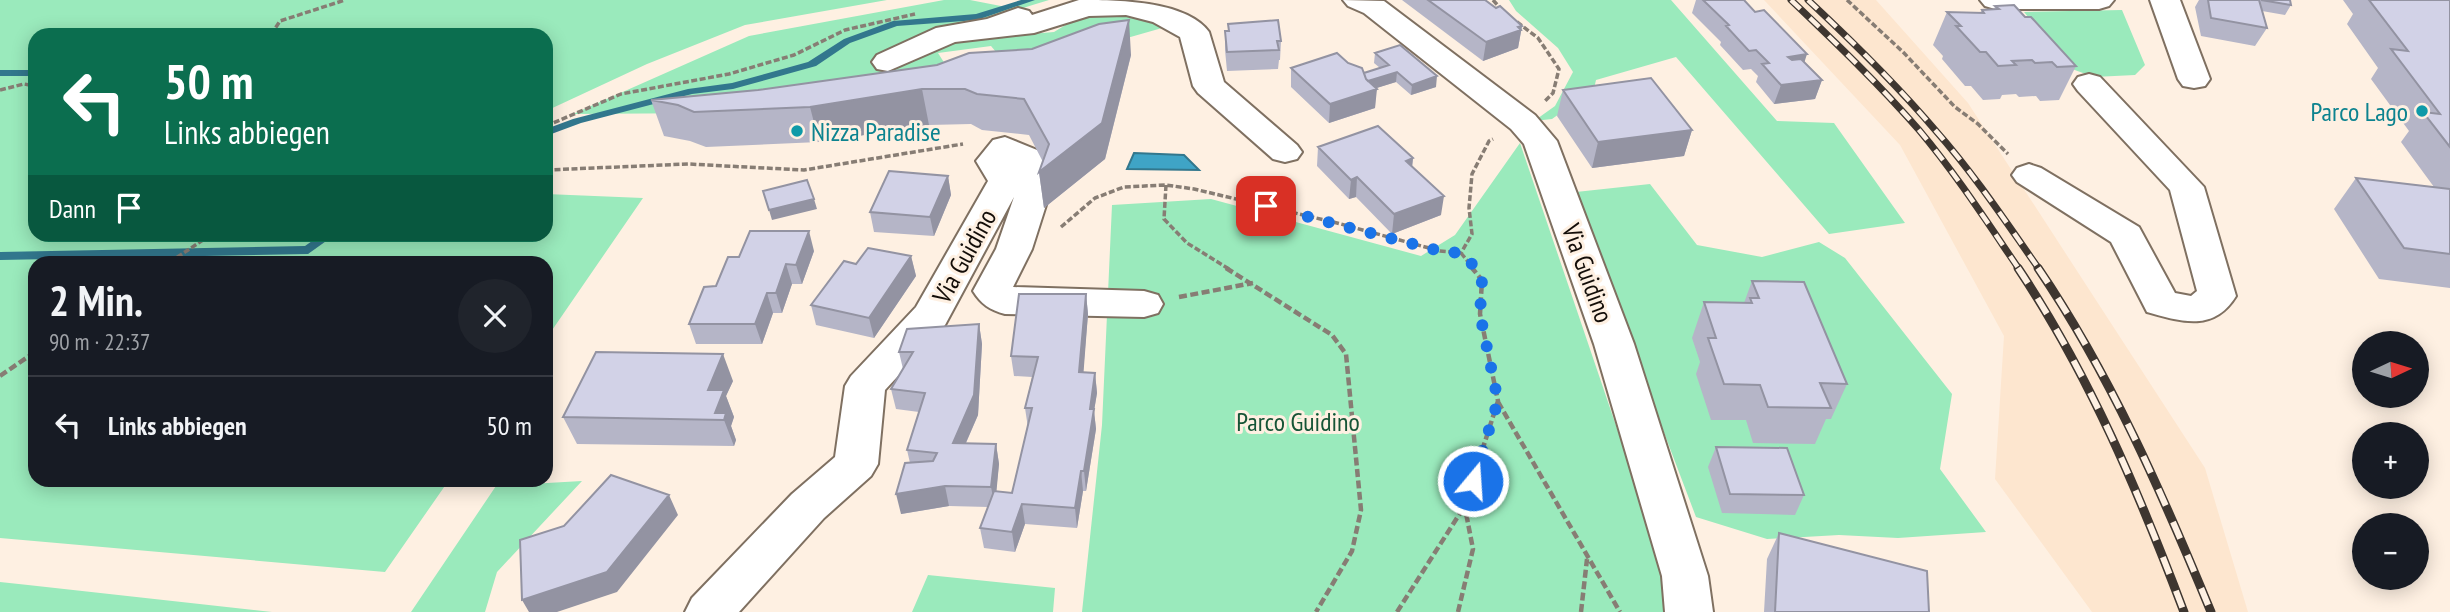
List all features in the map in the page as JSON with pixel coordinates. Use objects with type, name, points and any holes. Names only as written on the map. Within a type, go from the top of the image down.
[{"type":"street","points":[[994,27],[1040,7],[1080,0]]},
{"type":"street","name":"Via Guidino","points":[[1328,0],[1366,3],[1522,122],[1540,141],[1614,344],[1685,576],[1689,612]]},
{"type":"street","points":[[1996,1],[2099,0]]},
{"type":"street","points":[[2165,0],[2194,79]]},
{"type":"street","points":[[888,62],[947,34],[1034,24],[1086,7],[1127,6],[1163,16],[1194,32],[1209,86],[1285,152]]},
{"type":"street","points":[[2029,175],[2126,234],[2161,303],[2197,310],[2217,296],[2187,187],[2089,84]]},
{"type":"street","name":"Via Guidino","points":[[709,612],[808,506],[856,464],[866,386],[931,316],[1005,181],[993,161],[1005,147],[1030,159],[1037,180],[1014,249],[992,291],[1005,301],[1144,304]]},
{"type":"path","points":[[275,28],[280,21],[345,0]]},
{"type":"path","points":[[1493,0],[1506,13]]},
{"type":"path","points":[[1847,0],[2029,175]]},
{"type":"path","points":[[553,123],[621,94],[729,74],[794,55],[845,30],[898,16],[923,14]]},
{"type":"path","points":[[1461,253],[1472,234],[1469,208],[1472,174],[1489,141],[1522,122],[1553,93],[1559,69],[1538,38],[1517,21]]},
{"type":"path","points":[[0,90],[28,85]]},
{"type":"path","points":[[553,170],[688,164],[804,170],[969,142],[1005,147]]},
{"type":"path","points":[[1166,185],[1164,219],[1187,243],[1332,335],[1346,354],[1361,510],[1352,551],[1316,612]]},
{"type":"path","points":[[1056,232],[1095,198],[1124,187],[1166,185],[1194,189],[1440,251],[1461,253],[1473,265],[1482,280],[1480,314],[1498,401],[1620,612]]},
{"type":"path","points":[[179,256],[200,242]]},
{"type":"path","points":[[1144,304],[1253,283]]},
{"type":"path","points":[[0,376],[28,357]]},
{"type":"path","points":[[1397,612],[1464,507],[1498,401]]},
{"type":"path","points":[[1458,612],[1473,549],[1464,507]]},
{"type":"path","points":[[1581,612],[1587,558]]},
{"type":"shaded area","points":[[1764,0],[1876,0],[1968,103],[2205,468],[2248,612],[2092,612],[1995,479],[2004,336],[1900,145]]},
{"type":"green space","points":[[0,0],[887,0],[745,25],[647,64],[553,108],[553,28],[28,28],[28,242],[553,242],[553,194],[643,198],[553,329],[553,256],[28,256],[28,487],[444,487],[385,572],[0,538]]},
{"type":"green space","points":[[944,0],[970,0],[1006,7],[1025,0],[1049,0],[985,20],[921,35],[895,46],[873,64],[900,66],[947,41],[1054,32],[1077,18],[1118,12],[1150,15],[1162,28],[1012,71],[991,46],[938,53],[952,75],[716,113],[573,114],[749,36]]},
{"type":"green space","points":[[1509,0],[1671,0],[1777,121],[1834,123],[1905,223],[1829,234],[1676,57],[1596,80],[1589,110],[1569,107],[1552,119],[1534,121],[1555,106],[1573,72],[1558,48],[1516,11]]},
{"type":"green space","points":[[2122,10],[2145,65],[2135,75],[2094,77],[2072,69],[2024,12]]},
{"type":"green space","name":"Parco Guidino","points":[[1520,143],[1663,564],[1663,612],[1082,612],[1102,425],[1112,205],[1211,199],[1421,256],[1455,235]]},
{"type":"green space","points":[[1650,184],[1697,245],[1762,257],[1819,242],[1845,258],[1952,394],[1940,469],[1986,532],[1898,538],[1839,535],[1767,539],[1696,517],[1599,261],[1576,192]]},
{"type":"green space","points":[[582,481],[497,572],[485,612],[411,612],[495,487],[553,487],[553,483]]},
{"type":"green space","points":[[928,575],[1055,588],[1053,612],[912,612]]},
{"type":"green space","points":[[0,582],[28,585],[272,612],[0,612]]},
{"type":"water","points":[[1134,153],[1184,155],[1199,170],[1127,169]]},
{"type":"building","points":[[1428,0],[1485,0],[1496,8],[1500,6],[1522,26],[1518,27],[1521,30],[1486,42]]},
{"type":"building","points":[[1703,0],[1744,0],[1755,12],[1764,10],[1807,54],[1788,57],[1792,60],[1801,59],[1822,80],[1781,85],[1762,64],[1769,63],[1756,50],[1749,51],[1726,26],[1729,25]]},
{"type":"building","points":[[2208,0],[2259,0],[2267,28],[2211,18]]},
{"type":"building","points":[[2261,0],[2290,0],[2291,5]]},
{"type":"building","points":[[2369,0],[2450,0],[2450,147],[2423,112],[2440,114],[2391,49],[2408,51]]},
{"type":"building","points":[[2014,5],[2025,17],[2031,17],[2076,66],[2057,67],[2052,62],[2035,63],[2032,60],[2012,61],[2016,65],[1998,66],[1986,52],[1980,52],[1947,12],[1984,13],[1982,10],[1999,9],[1995,6]]},
{"type":"building","points":[[1129,20],[1102,123],[1039,172],[1049,144],[1024,99],[977,94],[965,89],[922,89],[810,107],[694,112],[678,105],[651,100],[758,90],[937,65],[969,53],[1032,49],[1099,24]]},
{"type":"building","points":[[1278,20],[1281,41],[1277,41],[1279,50],[1227,52],[1225,31],[1229,31],[1228,24]]},
{"type":"building","points":[[1400,45],[1437,76],[1412,85],[1397,72],[1368,81],[1364,73],[1389,65],[1375,53]]},
{"type":"building","points":[[1337,53],[1348,63],[1362,68],[1366,79],[1377,89],[1330,104],[1291,68]]},
{"type":"building","points":[[1651,78],[1692,130],[1598,142],[1563,90]]},
{"type":"building","points":[[1378,126],[1413,158],[1406,161],[1444,196],[1394,214],[1357,177],[1351,180],[1318,147]]},
{"type":"building","points":[[889,171],[948,176],[930,217],[870,212]]},
{"type":"building","points":[[2356,178],[2450,189],[2450,254],[2404,248]]},
{"type":"building","points":[[807,180],[814,199],[769,210],[763,191]]},
{"type":"building","points":[[750,231],[809,231],[796,265],[786,264],[776,293],[767,293],[755,324],[689,324],[704,287],[716,286],[728,257],[739,257]]},
{"type":"building","points":[[868,248],[911,256],[869,318],[811,305],[844,261],[856,264]]},
{"type":"building","points":[[1752,281],[1804,282],[1847,384],[1820,383],[1831,408],[1768,407],[1760,385],[1724,384],[1708,338],[1716,338],[1704,302],[1752,303],[1750,298],[1759,298]]},
{"type":"building","points":[[1019,294],[1086,294],[1079,372],[1095,373],[1090,409],[1094,409],[1075,508],[1022,504],[1012,532],[980,528],[994,491],[1012,493],[1032,408],[1025,408],[1038,357],[1011,356]]},
{"type":"building","points":[[979,324],[974,395],[953,443],[996,444],[991,487],[945,486],[896,494],[905,463],[933,461],[937,453],[907,450],[925,393],[891,389],[913,352],[899,352],[907,329]]},
{"type":"building","points":[[596,352],[723,354],[708,390],[724,390],[715,413],[726,413],[724,420],[563,417]]},
{"type":"building","points":[[1716,447],[1787,448],[1804,495],[1730,494]]},
{"type":"building","points":[[611,475],[669,495],[607,572],[522,600],[520,540],[564,526]]},
{"type":"building","points":[[1779,533],[1927,571],[1929,612],[1775,612]]},
{"type":"waterway","points":[[553,130],[577,121],[692,91],[733,86],[812,64],[847,41],[896,23],[977,17],[1030,0]]},
{"type":"waterway","points":[[0,73],[28,73]]},
{"type":"waterway","points":[[0,256],[308,250],[320,242]]},
{"type":"railway","points":[[1791,0],[1873,80],[1919,130],[2019,269]]},
{"type":"railway","points":[[1808,0],[1874,64],[1950,147],[2039,269]]},
{"type":"railway","points":[[2018,268],[2068,350],[2111,435],[2184,612]]},
{"type":"railway","points":[[2038,268],[2089,350],[2133,435],[2211,612]]},
{"type":"place","name":"Parco Lago","points":[[2422,111]]},
{"type":"place","name":"Nizza Paradise","points":[[797,131]]},
{"type":"route","points":[[1266,206],[1440,251],[1461,253],[1473,265],[1482,280],[1480,314],[1498,401],[1473,481]]}]
